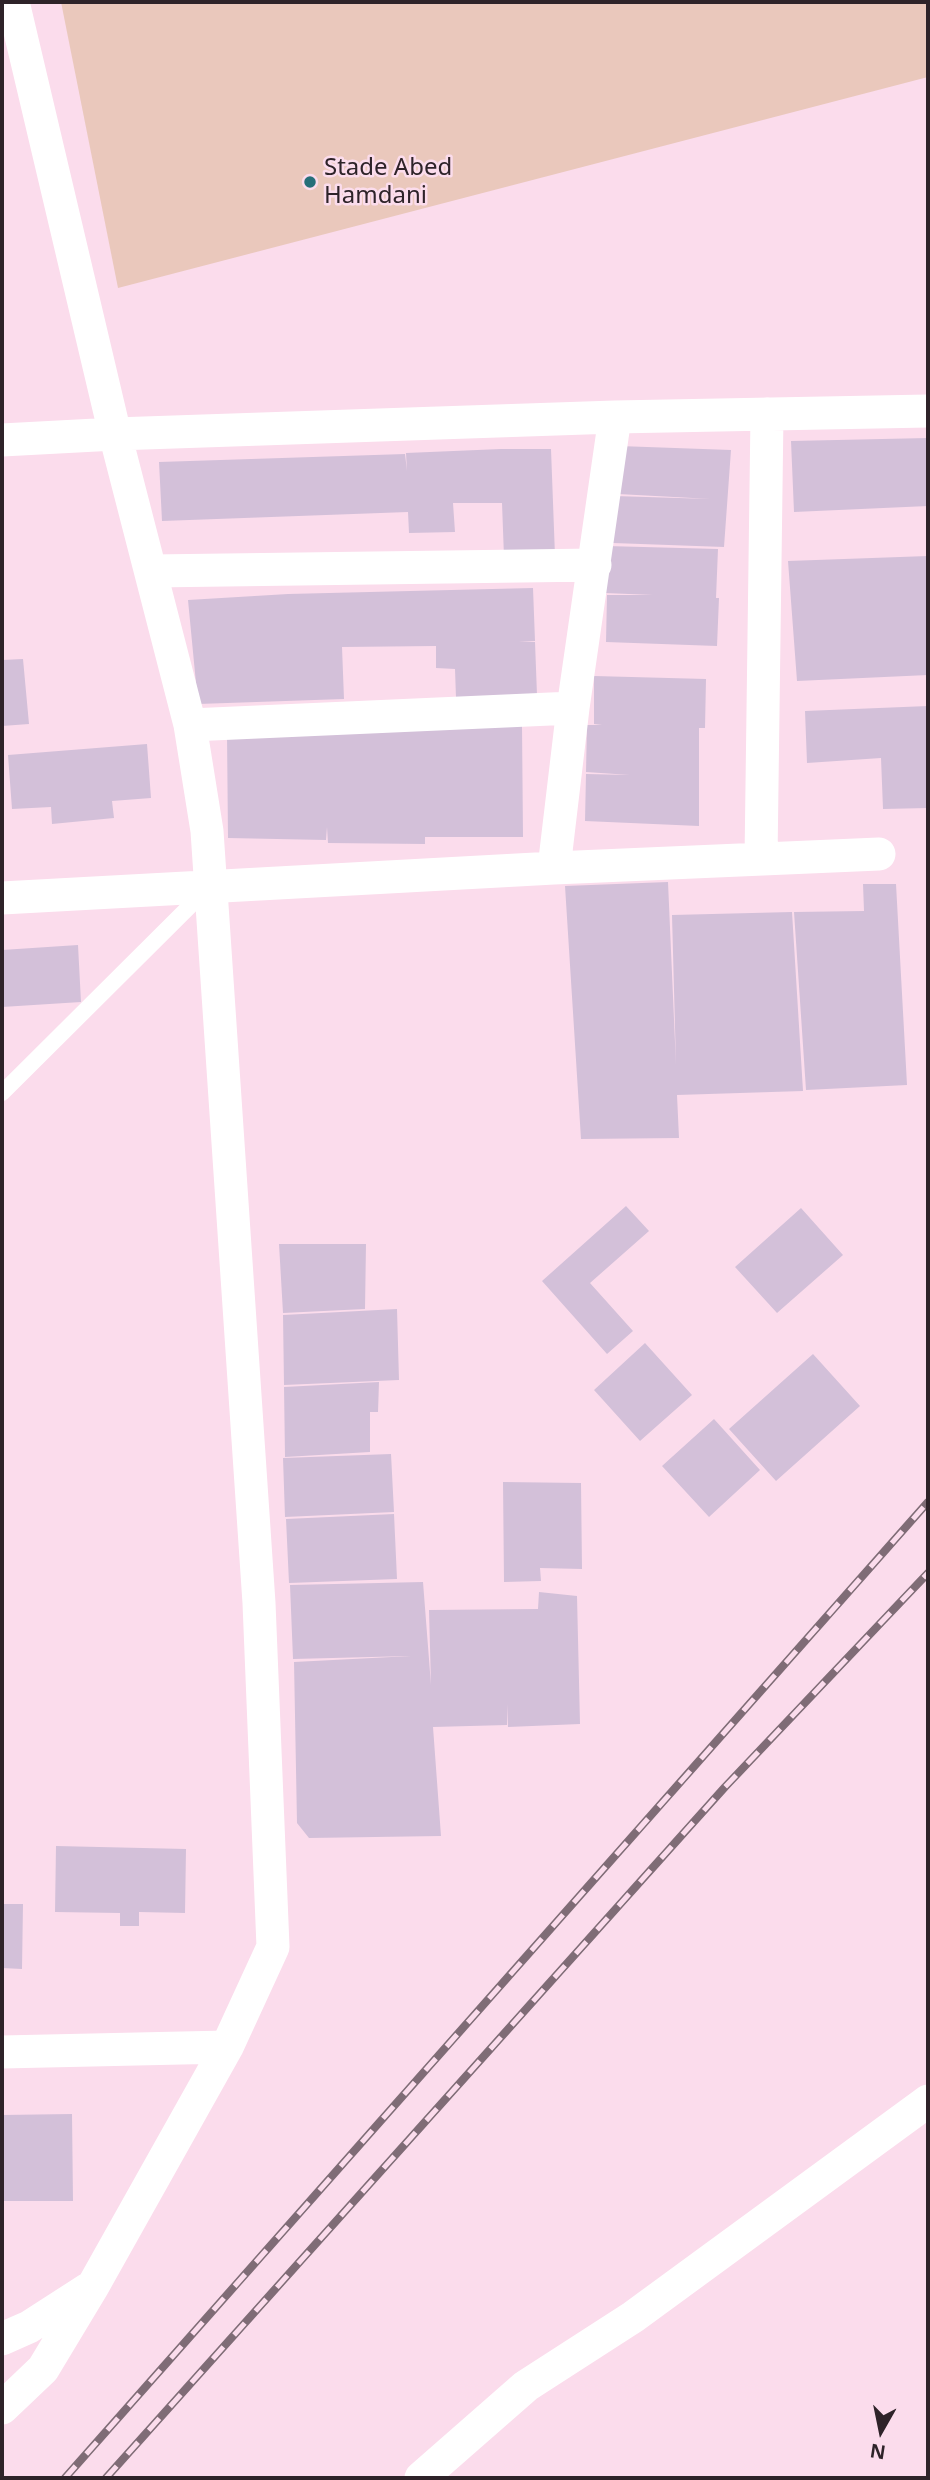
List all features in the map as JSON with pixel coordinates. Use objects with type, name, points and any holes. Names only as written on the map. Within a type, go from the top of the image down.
[{"type":"street","points":[[2,2409],[43,2369],[93,2286],[227,2047],[273,1947],[259,1603],[207,831],[190,725],[115,434],[13,2]]},
{"type":"street","points":[[2,440],[615,417],[928,411]]},
{"type":"street","points":[[761,859],[767,414]]},
{"type":"street","points":[[554,868],[573,708],[615,417]]},
{"type":"street","points":[[152,571],[595,565]]},
{"type":"street","points":[[190,725],[573,708]]},
{"type":"street","points":[[2,898],[554,868],[879,854]]},
{"type":"street","points":[[2,2052],[227,2047]]},
{"type":"street","points":[[421,2478],[526,2386],[633,2317],[928,2101]]},
{"type":"street","points":[[2,2339],[29,2327],[93,2286]]},
{"type":"lane","points":[[2,1093],[210,886]]},
{"type":"shaded area","name":"Stade Abed Hamdani","points":[[61,2],[928,2],[928,77],[118,288]]},
{"type":"building","points":[[928,438],[928,506],[794,512],[791,441]]},
{"type":"building","points":[[619,446],[731,450],[724,547],[613,543],[614,496],[711,499],[618,494]]},
{"type":"building","points":[[551,449],[555,556],[504,557],[502,503],[453,503],[455,532],[409,533],[408,512],[162,521],[159,462],[405,454],[407,471],[406,453]]},
{"type":"building","points":[[606,546],[718,549],[717,646],[606,642],[607,595],[653,595],[605,593]]},
{"type":"building","points":[[928,556],[928,675],[797,681],[788,561]]},
{"type":"building","points":[[533,588],[535,641],[519,642],[535,642],[537,695],[456,698],[455,669],[436,668],[436,646],[342,647],[344,699],[198,704],[188,600],[288,594]]},
{"type":"building","points":[[23,659],[29,724],[2,726],[2,660]]},
{"type":"building","points":[[594,676],[706,679],[705,728],[699,728],[699,826],[585,821],[586,774],[630,775],[586,772],[587,725],[602,725],[594,724]]},
{"type":"building","points":[[928,706],[928,808],[883,809],[881,758],[807,763],[805,711]]},
{"type":"building","points":[[522,726],[523,837],[425,837],[425,844],[328,843],[327,827],[326,840],[228,838],[227,734]]},
{"type":"building","points":[[147,744],[151,798],[112,801],[114,818],[52,824],[51,807],[12,809],[8,755]]},
{"type":"building","points":[[668,882],[676,1065],[672,915],[792,912],[803,1091],[677,1095],[679,1138],[581,1139],[565,886]]},
{"type":"building","points":[[863,884],[896,884],[907,1085],[806,1090],[794,912],[864,911]]},
{"type":"building","points":[[78,945],[81,1002],[2,1007],[2,950]]},
{"type":"building","points":[[626,1206],[649,1231],[590,1283],[633,1331],[607,1354],[542,1281]]},
{"type":"building","points":[[801,1208],[843,1255],[777,1313],[735,1267]]},
{"type":"building","points":[[279,1244],[366,1244],[365,1309],[283,1313]]},
{"type":"building","points":[[397,1309],[399,1380],[284,1385],[283,1315]]},
{"type":"building","points":[[645,1343],[692,1395],[640,1441],[594,1390]]},
{"type":"building","points":[[813,1354],[860,1406],[776,1481],[729,1429]]},
{"type":"building","points":[[379,1382],[378,1412],[370,1412],[370,1452],[285,1457],[284,1387]]},
{"type":"building","points":[[714,1419],[760,1470],[709,1517],[662,1466]]},
{"type":"building","points":[[391,1454],[394,1512],[285,1517],[283,1458]]},
{"type":"building","points":[[503,1482],[581,1483],[582,1569],[540,1568],[541,1581],[504,1582]]},
{"type":"building","points":[[394,1514],[397,1579],[289,1583],[286,1519]]},
{"type":"building","points":[[423,1582],[431,1685],[429,1610],[538,1609],[539,1592],[577,1596],[580,1724],[508,1727],[507,1704],[507,1725],[433,1727],[441,1836],[309,1838],[297,1823],[294,1662],[411,1656],[293,1659],[290,1585]]},
{"type":"building","points":[[56,1846],[186,1849],[185,1913],[139,1912],[139,1926],[120,1926],[120,1913],[55,1912]]},
{"type":"building","points":[[2,1904],[23,1904],[22,1969],[2,1968]]},
{"type":"building","points":[[72,2114],[73,2201],[2,2201],[2,2115]]},
{"type":"railway","points":[[65,2478],[928,1502]]},
{"type":"railway","points":[[106,2478],[725,1787],[928,1573]]},
{"type":"place","name":"Stade Abed Hamdani","points":[[310,182]]}]
